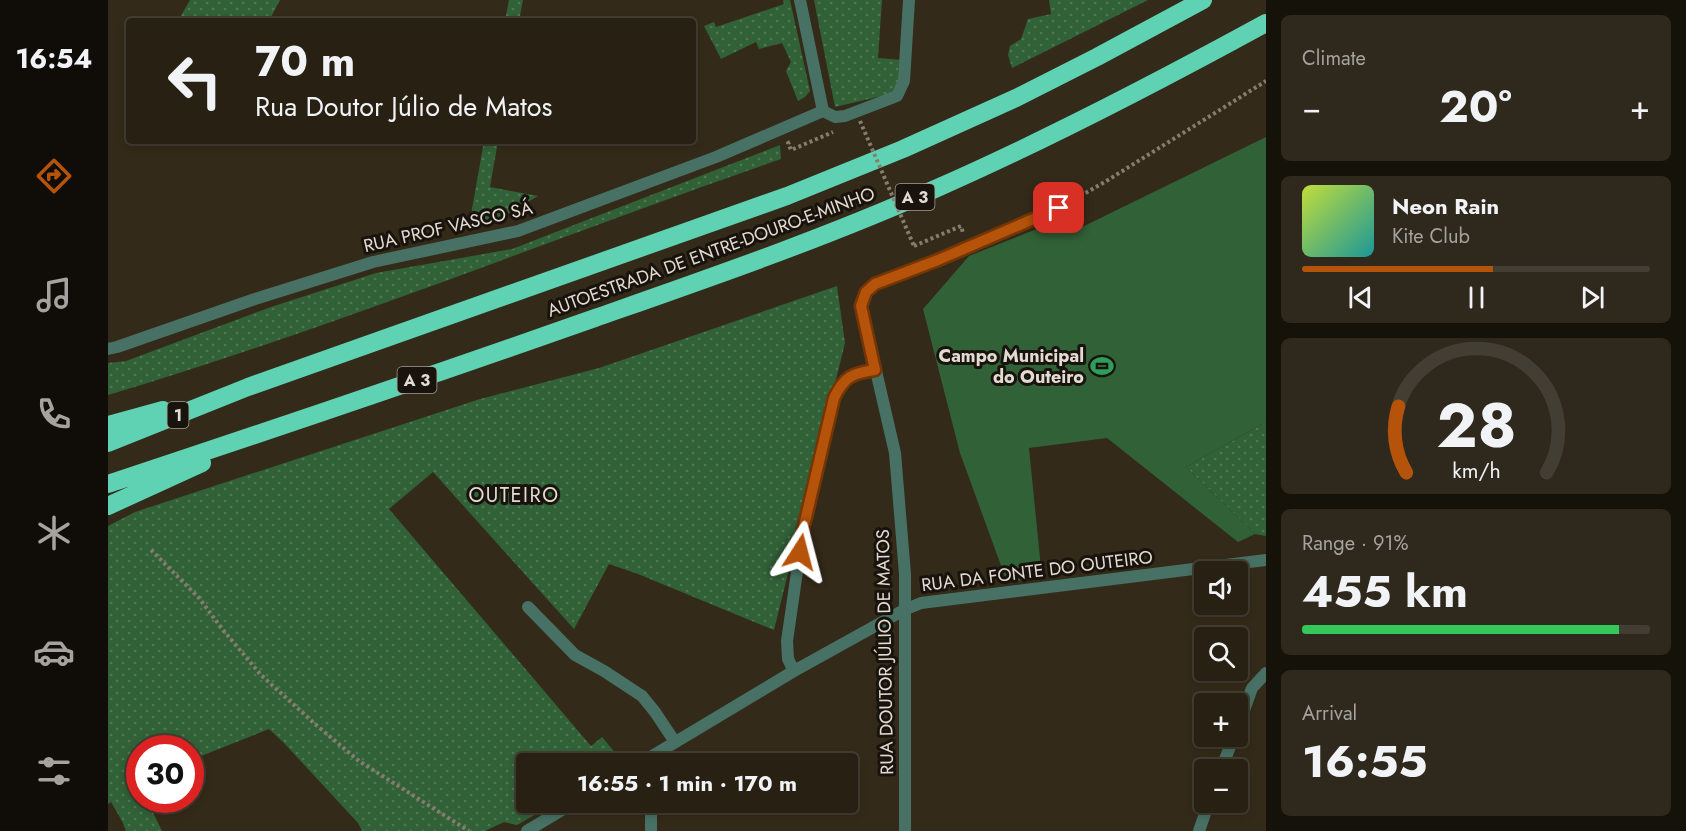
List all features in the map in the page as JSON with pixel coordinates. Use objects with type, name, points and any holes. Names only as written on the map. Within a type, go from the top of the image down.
[{"type":"highway","name":"AUTOESTRADA DE ENTRE-DOURO-E-MINHO","points":[[248,387],[660,242],[819,183],[1016,98],[1203,0]]},
{"type":"highway","name":"AUTOESTRADA DE ENTRE-DOURO-E-MINHO","points":[[286,425],[697,282],[934,190],[1120,102],[1266,22]]},
{"type":"highway","name":"1","points":[[108,425],[248,387]]},
{"type":"highway","name":"1","points":[[108,443],[248,387]]},
{"type":"highway","points":[[108,483],[286,425]]},
{"type":"highway","points":[[108,506],[286,425]]},
{"type":"street","points":[[800,0],[824,111],[835,117],[845,116],[897,96],[904,81],[909,0]]},
{"type":"street","name":"RUA PROF VASCO SÁ","points":[[108,349],[373,262],[518,231],[717,157],[824,111]]},
{"type":"street","name":"RUA DOUTOR JÚLIO DE MATOS","points":[[905,831],[905,574],[895,453],[861,306],[866,292],[875,284],[938,260],[1059,208]]},
{"type":"street","points":[[794,671],[788,659],[787,641],[803,530],[834,398],[840,385],[851,375],[875,370]]},
{"type":"street","name":"RUA DA FONTE DO OUTEIRO","points":[[661,753],[675,742],[794,671],[904,610],[921,603],[1266,560]]},
{"type":"street","points":[[528,607],[575,655],[642,696],[675,742]]},
{"type":"street","points":[[1248,699],[1252,688],[1266,673]]},
{"type":"street","points":[[528,831],[557,813]]},
{"type":"street","points":[[651,813],[651,831]]},
{"type":"street","points":[[1199,831],[1205,813]]},
{"type":"path","points":[[1059,208],[1266,81]]},
{"type":"path","points":[[850,125],[860,121],[914,246],[961,226],[964,233],[953,237]]},
{"type":"path","points":[[798,138],[788,142],[791,150],[840,129]]},
{"type":"path","points":[[151,550],[199,598],[261,675],[315,724],[359,761],[469,831]]},
{"type":"green space","points":[[190,0],[280,0],[271,18],[180,18]]},
{"type":"green space","points":[[509,0],[523,0],[520,18],[506,18]]},
{"type":"green space","points":[[783,0],[790,0],[810,91],[798,101],[786,71],[791,62],[782,43],[759,49],[756,42],[721,59],[704,26],[714,22],[716,27],[784,4]]},
{"type":"green space","points":[[814,0],[882,0],[878,58],[902,60],[898,86],[890,94],[835,107]]},
{"type":"green space","points":[[1049,0],[1148,0],[1012,68],[1008,55],[1010,46],[1021,39],[1028,19],[1051,14]]},
{"type":"green space","name":"Campo Municipal do Outeiro","points":[[1266,137],[1266,422],[1186,467],[1255,534],[1238,542],[1107,438],[1029,448],[1042,578],[1007,582],[960,453],[923,309],[969,256],[1062,219],[1078,229]]},
{"type":"green space","points":[[483,144],[497,144],[490,187],[538,196],[488,225],[469,226]]},
{"type":"green space","points":[[780,145],[781,159],[362,311],[193,369],[108,395],[108,363],[126,361],[271,307],[376,273],[512,249]]},
{"type":"green space","points":[[837,286],[845,343],[774,630],[609,564],[574,629],[433,472],[389,509],[591,746],[602,737],[616,753],[516,753],[516,813],[538,813],[517,825],[504,822],[485,831],[362,831],[358,823],[269,729],[204,755],[204,735],[126,735],[126,813],[153,813],[162,831],[126,831],[111,802],[108,804],[108,526],[135,512],[480,399],[599,368]]},
{"type":"green space","points":[[1266,422],[1266,536],[1255,534],[1186,467]]},
{"type":"place","name":"Campo Municipal do Outeiro","points":[[1102,366]]},
{"type":"district","name":"OUTEIRO","points":[[514,495]]},
{"type":"route","points":[[800,552],[803,530],[834,398],[840,385],[851,375],[875,370],[861,306],[866,292],[875,284],[938,260],[1059,208]]}]
